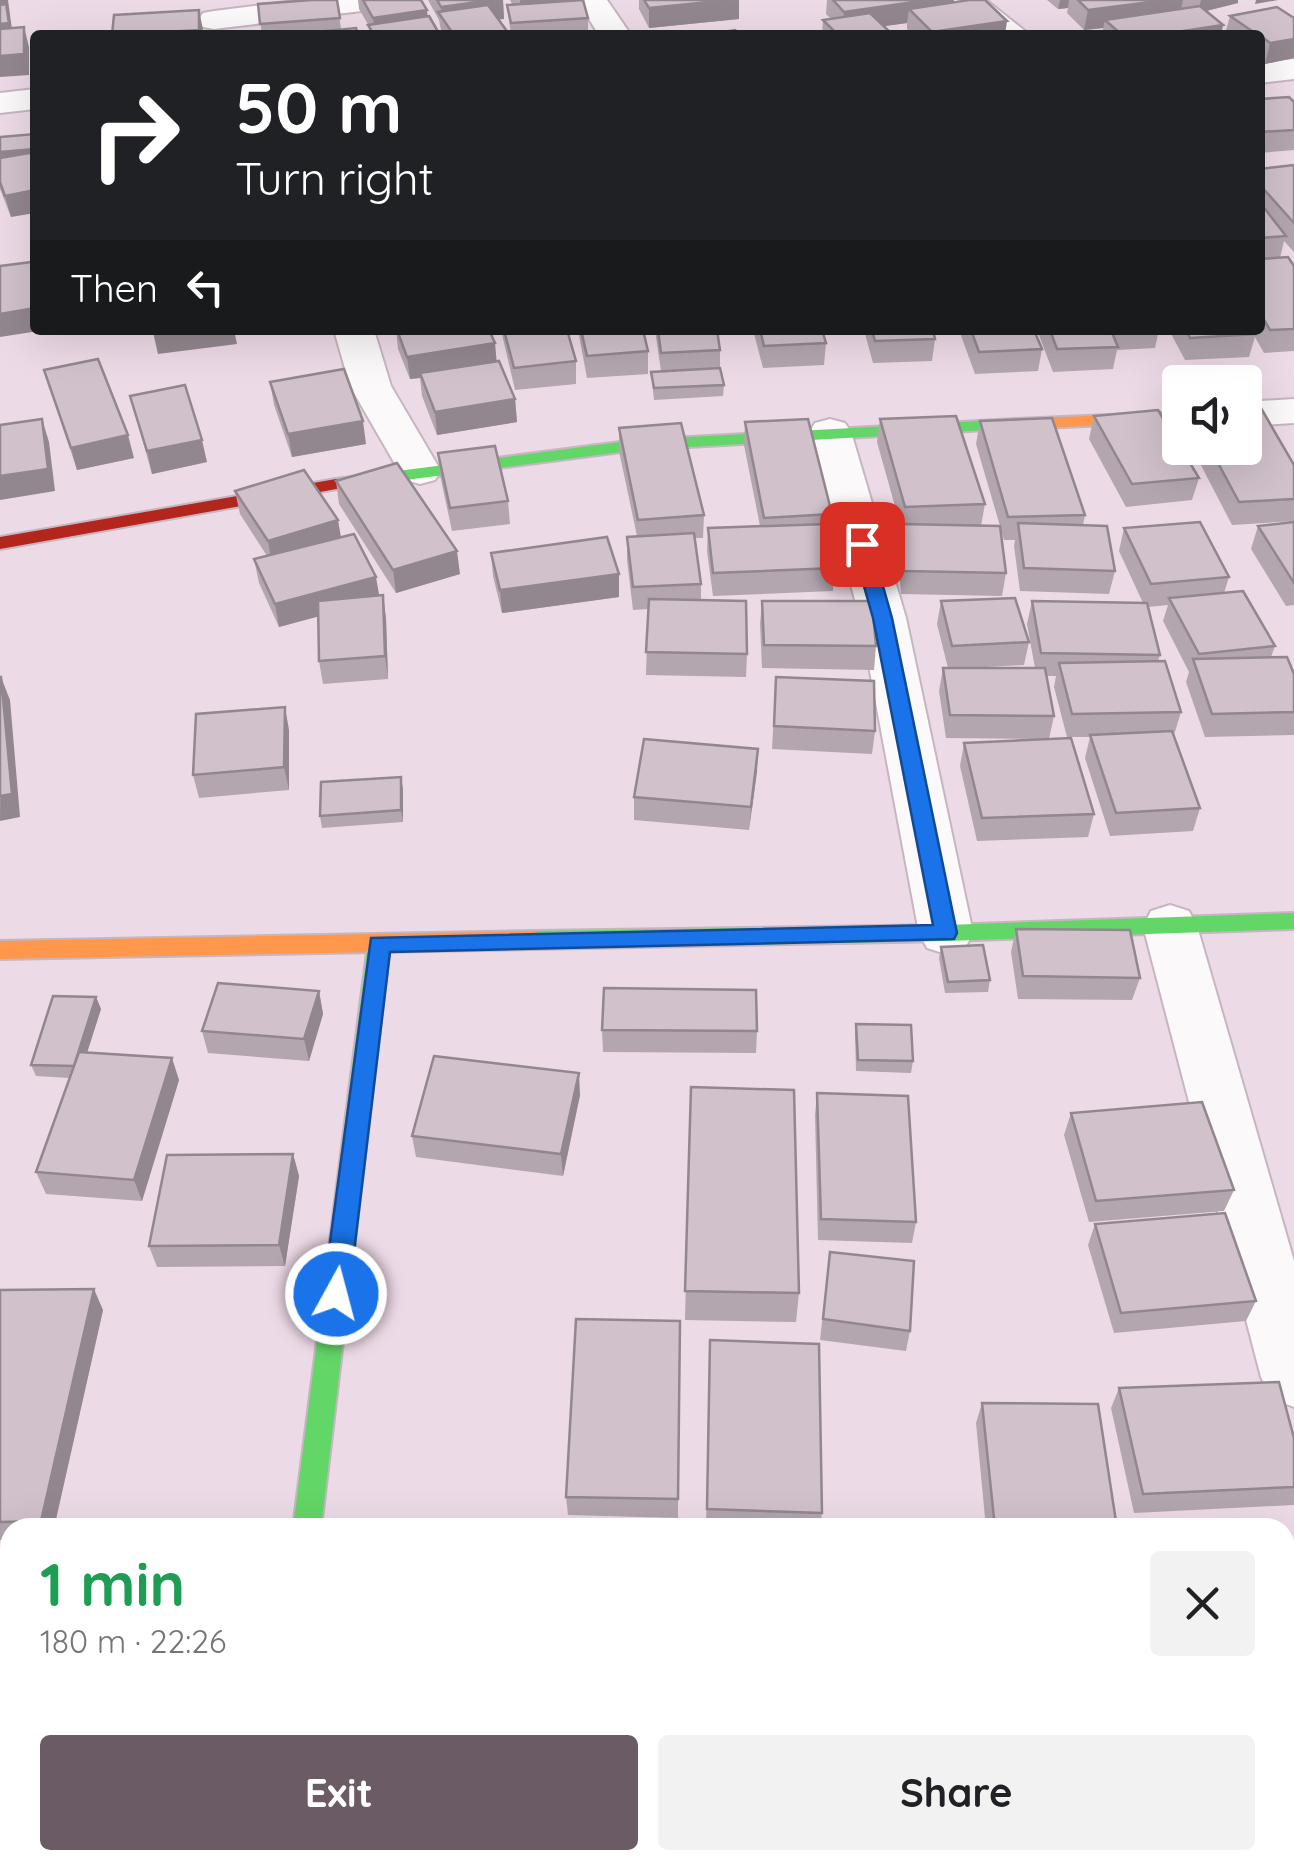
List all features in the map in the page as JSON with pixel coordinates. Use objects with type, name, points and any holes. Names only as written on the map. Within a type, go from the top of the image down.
[{"type":"street","points":[[212,18],[378,0]]},
{"type":"street","points":[[592,0],[611,30]]},
{"type":"street","points":[[966,0],[1007,30]]},
{"type":"street","points":[[1265,72],[1294,69]]},
{"type":"street","points":[[0,104],[30,99]]},
{"type":"street","points":[[354,335],[356,356],[365,377],[420,471]]},
{"type":"street","points":[[1262,413],[1294,412]]},
{"type":"street","points":[[0,543],[420,471],[635,446],[830,432],[1162,417]]},
{"type":"street","points":[[830,432],[883,618],[946,933]]},
{"type":"street","points":[[0,950],[946,933],[1294,921]]},
{"type":"street","points":[[1170,926],[1294,1377]]},
{"type":"street","points":[[308,1518],[379,944]]},
{"type":"building","points":[[337,0],[340,18],[260,24],[258,4]]},
{"type":"building","points":[[363,0],[421,0],[427,10],[373,18]]},
{"type":"building","points":[[437,0],[492,0],[441,7]]},
{"type":"building","points":[[583,0],[588,18],[511,23],[507,5]]},
{"type":"building","points":[[644,0],[729,0],[649,8]]},
{"type":"building","points":[[833,0],[928,0],[844,12]]},
{"type":"building","points":[[985,0],[1007,21],[930,30],[909,9]]},
{"type":"building","points":[[1078,0],[1166,0],[1088,10]]},
{"type":"building","points":[[6,4],[9,23],[0,24],[0,5]]},
{"type":"building","points":[[488,5],[506,30],[451,30],[438,12]]},
{"type":"building","points":[[1200,6],[1223,25],[1190,30],[1116,30],[1105,20]]},
{"type":"building","points":[[1277,7],[1294,18],[1294,39],[1270,43],[1265,39],[1265,30],[1251,30],[1230,16]]},
{"type":"building","points":[[199,10],[199,30],[112,30],[114,15]]},
{"type":"building","points":[[870,13],[888,30],[833,30],[823,20]]},
{"type":"building","points":[[429,16],[437,30],[371,30],[368,25]]},
{"type":"building","points":[[24,27],[24,54],[0,56],[0,29]]},
{"type":"building","points":[[1289,97],[1294,102],[1294,130],[1265,132],[1265,99]]},
{"type":"building","points":[[30,134],[30,149],[0,152],[0,137]]},
{"type":"building","points":[[30,153],[30,191],[5,196],[0,182],[0,158]]},
{"type":"building","points":[[1294,165],[1294,223],[1265,191],[1265,168]]},
{"type":"building","points":[[1265,209],[1286,236],[1265,238]]},
{"type":"building","points":[[1288,257],[1294,266],[1294,329],[1270,330],[1265,322],[1265,259]]},
{"type":"building","points":[[30,262],[30,309],[0,314],[0,266]]},
{"type":"building","points":[[399,335],[491,335],[495,343],[407,357]]},
{"type":"building","points":[[505,335],[568,335],[576,361],[514,368]]},
{"type":"building","points":[[582,335],[644,335],[648,351],[587,356]]},
{"type":"building","points":[[659,335],[718,335],[720,350],[661,353]]},
{"type":"building","points":[[761,335],[824,335],[826,343],[764,346]]},
{"type":"building","points":[[873,335],[934,335],[935,339],[875,341]]},
{"type":"building","points":[[973,335],[1036,335],[1042,349],[979,352]]},
{"type":"building","points":[[1052,335],[1113,335],[1118,347],[1057,349]]},
{"type":"building","points":[[1188,335],[1239,335],[1190,338]]},
{"type":"building","points":[[98,359],[128,435],[71,448],[44,370]]},
{"type":"building","points":[[499,361],[515,399],[435,412],[420,373]]},
{"type":"building","points":[[720,368],[724,385],[654,388],[651,372]]},
{"type":"building","points":[[344,369],[363,421],[288,434],[270,382]]},
{"type":"building","points":[[185,385],[202,440],[147,451],[130,396]]},
{"type":"building","points":[[1158,410],[1162,417],[1162,465],[1191,465],[1199,478],[1132,484],[1094,416]]},
{"type":"building","points":[[1262,410],[1294,465],[1294,499],[1239,502],[1219,465],[1262,465]]},
{"type":"building","points":[[956,416],[985,504],[905,507],[880,419]]},
{"type":"building","points":[[1052,418],[1085,515],[1008,517],[980,421]]},
{"type":"building","points":[[42,419],[48,469],[0,476],[0,425]]},
{"type":"building","points":[[808,419],[832,514],[764,518],[745,422]]},
{"type":"building","points":[[681,423],[704,515],[638,520],[619,428]]},
{"type":"building","points":[[495,446],[508,501],[450,508],[438,453]]},
{"type":"building","points":[[397,463],[457,551],[393,570],[336,481]]},
{"type":"building","points":[[304,470],[338,520],[268,541],[235,491]]},
{"type":"building","points":[[1200,522],[1229,577],[1151,584],[1124,528]]},
{"type":"building","points":[[1294,522],[1294,583],[1258,526]]},
{"type":"building","points":[[1018,523],[1107,526],[1115,571],[1024,568]]},
{"type":"building","points":[[827,524],[835,568],[713,573],[708,528]]},
{"type":"building","points":[[900,524],[1000,526],[1006,573],[904,571]]},
{"type":"building","points":[[694,533],[701,584],[633,587],[627,537]]},
{"type":"building","points":[[354,534],[376,577],[275,604],[254,559]]},
{"type":"building","points":[[607,537],[619,574],[500,590],[491,553]]},
{"type":"building","points":[[1243,591],[1275,646],[1199,654],[1169,598]]},
{"type":"building","points":[[383,595],[385,656],[319,661],[318,601]]},
{"type":"building","points":[[1015,598],[1029,642],[952,646],[941,601]]},
{"type":"building","points":[[649,599],[746,601],[747,654],[646,652]]},
{"type":"building","points":[[762,601],[872,601],[876,646],[764,645]]},
{"type":"building","points":[[1032,601],[1147,603],[1160,655],[1041,653]]},
{"type":"building","points":[[1287,657],[1294,674],[1294,712],[1212,714],[1193,659]]},
{"type":"building","points":[[1165,661],[1181,712],[1072,714],[1059,663]]},
{"type":"building","points":[[943,668],[1045,668],[1054,716],[950,715]]},
{"type":"building","points":[[0,677],[12,794],[0,796]]},
{"type":"building","points":[[776,677],[874,681],[875,731],[774,726]]},
{"type":"building","points":[[285,707],[284,767],[193,775],[196,714]]},
{"type":"building","points":[[1172,731],[1200,808],[1116,813],[1090,735]]},
{"type":"building","points":[[1071,738],[1094,814],[982,818],[964,743]]},
{"type":"building","points":[[644,739],[758,749],[751,807],[634,797]]},
{"type":"building","points":[[401,777],[401,810],[320,816],[321,782]]},
{"type":"building","points":[[1016,929],[1130,930],[1140,978],[1023,976]]},
{"type":"building","points":[[983,945],[990,980],[948,982],[941,947]]},
{"type":"building","points":[[218,983],[319,991],[304,1039],[202,1031]]},
{"type":"building","points":[[604,988],[756,990],[757,1031],[602,1030]]},
{"type":"building","points":[[53,996],[96,997],[74,1066],[31,1065]]},
{"type":"building","points":[[856,1024],[911,1025],[913,1061],[858,1060]]},
{"type":"building","points":[[79,1052],[172,1058],[134,1180],[36,1172]]},
{"type":"building","points":[[434,1056],[579,1073],[561,1154],[412,1136]]},
{"type":"building","points":[[691,1087],[794,1090],[799,1293],[685,1291]]},
{"type":"building","points":[[817,1093],[908,1096],[916,1222],[821,1219]]},
{"type":"building","points":[[1202,1102],[1234,1190],[1096,1201],[1071,1113]]},
{"type":"building","points":[[293,1154],[279,1245],[149,1246],[167,1155]]},
{"type":"building","points":[[1225,1213],[1256,1301],[1121,1313],[1095,1224]]},
{"type":"building","points":[[830,1252],[914,1261],[910,1331],[823,1319]]},
{"type":"building","points":[[94,1289],[42,1518],[0,1518],[0,1290]]},
{"type":"building","points":[[576,1319],[680,1321],[678,1499],[566,1497]]},
{"type":"building","points":[[710,1340],[819,1344],[822,1513],[707,1509]]},
{"type":"building","points":[[1279,1382],[1294,1438],[1294,1487],[1143,1494],[1119,1388]]},
{"type":"building","points":[[982,1403],[1098,1404],[1115,1518],[994,1518]]},
{"type":"traffic: fast","points":[[336,484],[636,445],[1015,424]]},
{"type":"traffic: fast","points":[[533,940],[946,933],[1294,921]]},
{"type":"traffic: fast","points":[[308,1518],[379,944]]},
{"type":"traffic: slow","points":[[1015,424],[1162,418]]},
{"type":"traffic: slow","points":[[0,950],[533,940]]},
{"type":"traffic: jam","points":[[0,543],[336,484]]},
{"type":"route","points":[[336,1294],[379,944],[946,933],[883,618],[862,544]]}]
